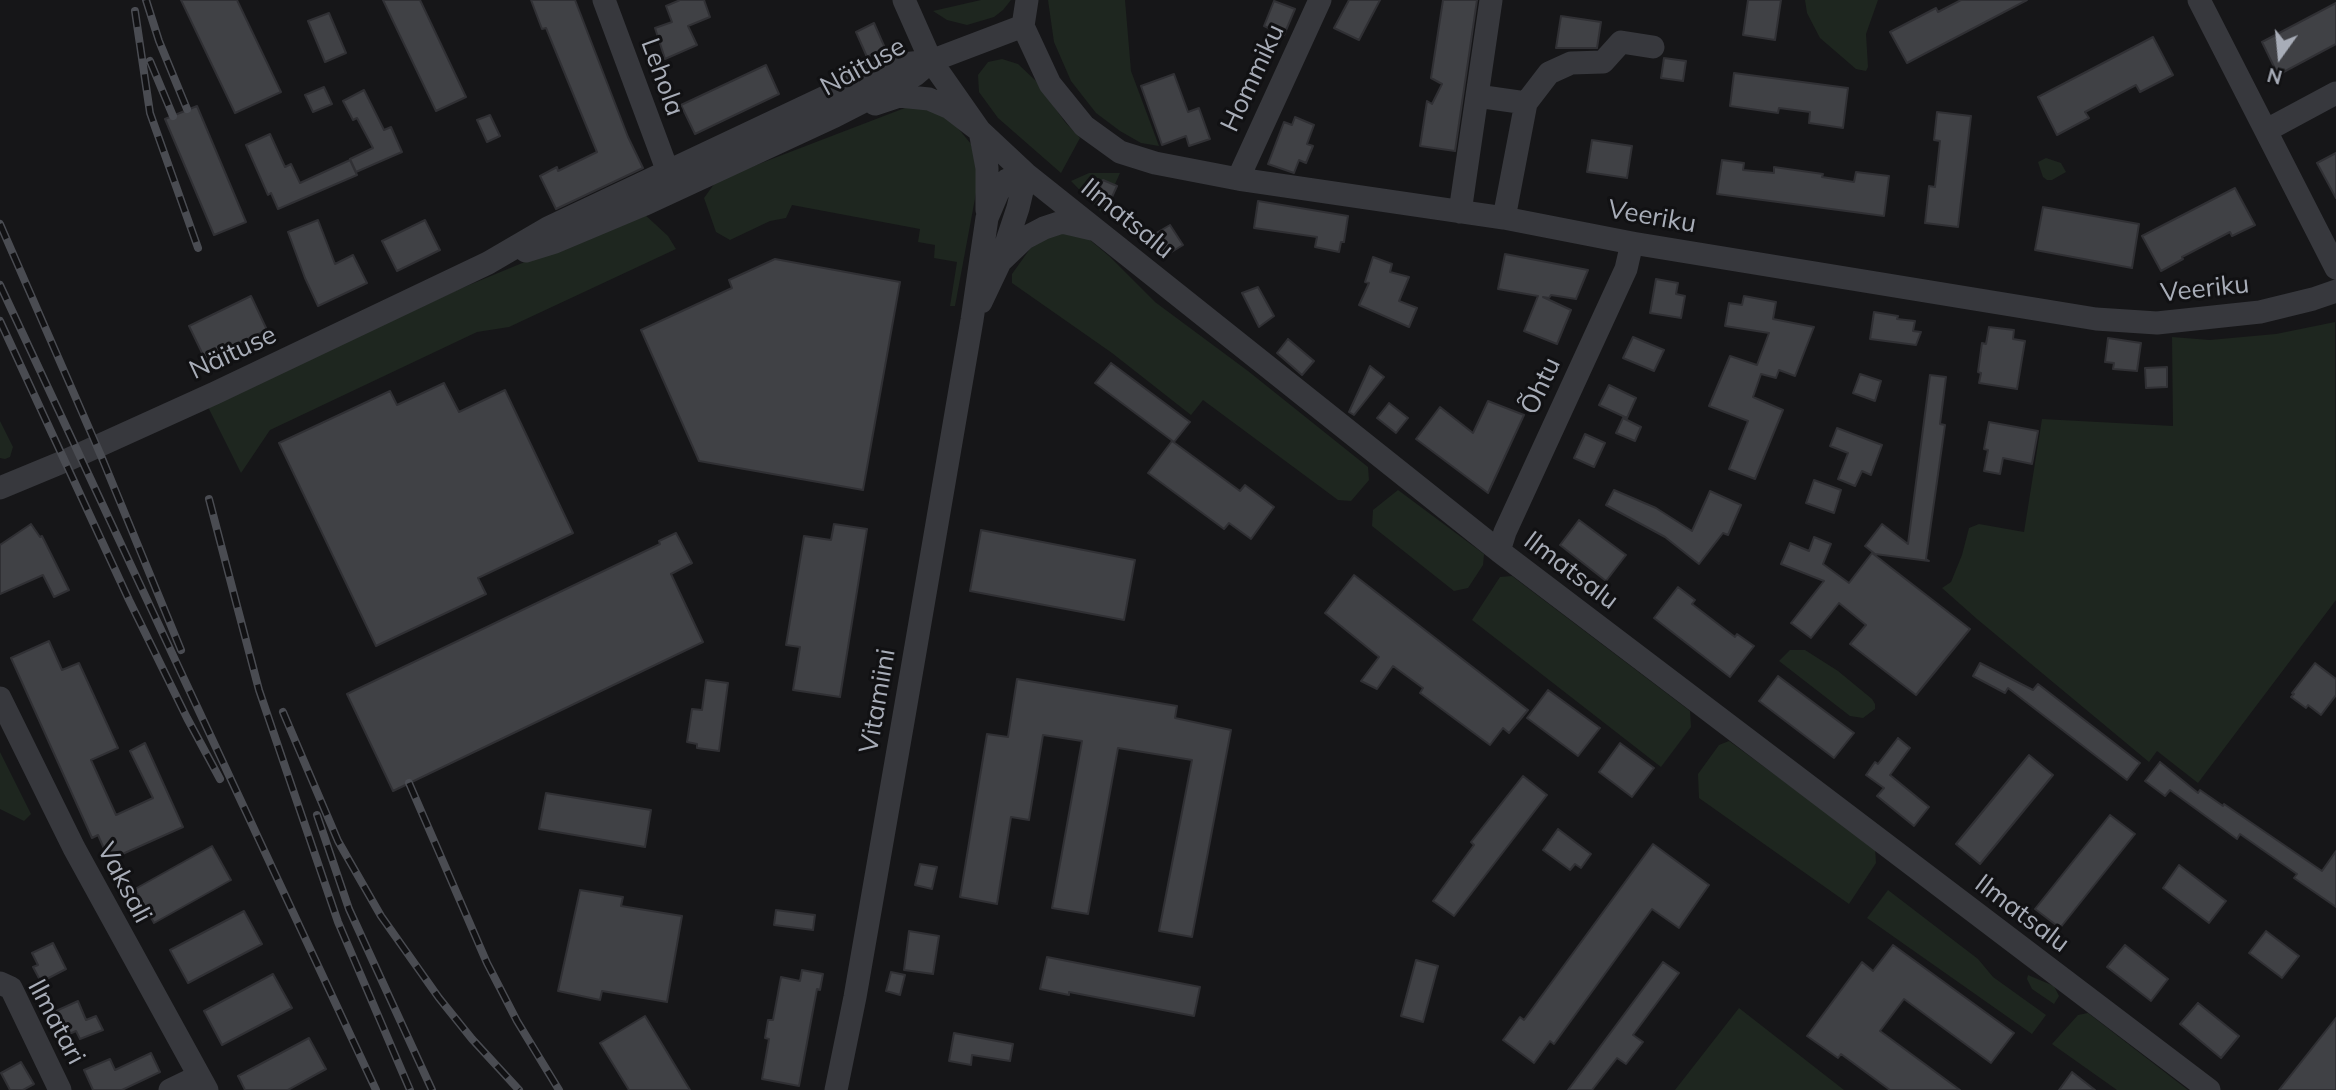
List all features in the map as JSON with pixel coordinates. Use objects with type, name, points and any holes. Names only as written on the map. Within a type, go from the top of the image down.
[{"type":"street","name":"Lehola","points":[[604,0],[673,184]]},
{"type":"street","points":[[931,61],[1023,26],[1027,0]]},
{"type":"street","name":"Hommiku","points":[[1238,179],[1320,0]]},
{"type":"street","points":[[1460,212],[1491,0]]},
{"type":"street","points":[[2199,0],[2336,268]]},
{"type":"street","points":[[887,68],[903,52],[909,35],[907,7]]},
{"type":"street","name":"Ilmatsalu","points":[[907,7],[931,61],[980,131],[1026,174],[1499,551],[2209,1090]]},
{"type":"street","name":"Veeriku","points":[[1023,26],[1050,84],[1084,126],[1119,152],[1155,163],[1238,179],[1504,218],[1632,243],[2096,318],[2157,323],[2260,312],[2336,291]]},
{"type":"street","points":[[1504,218],[1526,103],[1549,74],[1571,62],[1604,62],[1621,42],[1653,47]]},
{"type":"street","name":"Näituse","points":[[673,184],[887,68],[931,61]]},
{"type":"street","name":"Näituse","points":[[0,488],[197,401],[488,263],[548,228],[673,184],[835,116],[915,75],[931,61]]},
{"type":"street","points":[[2267,130],[2336,93]]},
{"type":"street","points":[[835,116],[899,96],[929,99],[950,108],[980,131],[989,185],[987,218]]},
{"type":"street","points":[[1477,96],[1526,103]]},
{"type":"street","name":"Vitamiini","points":[[836,1090],[859,975],[972,320],[987,218],[998,192],[1007,180],[1026,174]]},
{"type":"street","name":"Vitamiini","points":[[972,320],[1000,262],[1026,174]]},
{"type":"street","points":[[1000,262],[1025,238],[1044,228],[1062,222],[1095,229]]},
{"type":"street","name":"Õhtu","points":[[1499,551],[1505,532],[1626,269],[1632,243]]},
{"type":"street","name":"Vaksali","points":[[0,698],[74,848],[203,1083]]},
{"type":"street","name":"Ilmatari","points":[[0,983],[11,988],[61,1090]]},
{"type":"street","points":[[170,1090],[203,1083]]},
{"type":"shaded area","points":[[981,0],[1011,0],[994,17],[967,25],[947,20],[933,11]]},
{"type":"shaded area","points":[[1048,0],[1125,0],[1131,71],[1159,146],[1141,143],[1120,131],[1096,113],[1071,81],[1054,42]]},
{"type":"shaded area","points":[[1805,0],[1878,0],[1866,34],[1866,71],[1856,69],[1820,38],[1807,13]]},
{"type":"shaded area","points":[[1002,59],[1018,64],[1036,81],[1080,138],[1061,173],[998,118],[979,92],[978,75],[988,62]]},
{"type":"shaded area","points":[[910,106],[928,108],[952,121],[971,144],[979,177],[955,306],[950,306],[957,262],[934,258],[935,245],[918,242],[920,229],[792,205],[786,218],[770,221],[730,240],[716,232],[704,198],[717,180]]},
{"type":"shaded area","points":[[2046,158],[2061,163],[2066,172],[2047,180],[2043,177],[2038,162]]},
{"type":"shaded area","points":[[1089,173],[1120,173],[1102,213],[1071,181]]},
{"type":"shaded area","points":[[643,213],[668,236],[676,249],[509,327],[477,332],[270,430],[241,473],[208,407],[457,290]]},
{"type":"shaded area","points":[[1060,231],[1084,235],[1155,302],[1248,371],[1368,467],[1369,480],[1351,501],[1338,500],[1203,400],[1191,415],[1112,353],[1012,283],[1012,274],[1032,246]]},
{"type":"shaded area","points":[[2335,322],[2336,600],[2198,783],[2157,751],[2149,762],[1942,588],[1951,582],[1969,528],[1979,524],[2024,532],[2042,419],[2173,426],[2172,337],[2210,340],[2276,334]]},
{"type":"shaded area","points":[[0,421],[13,447],[10,457],[5,459],[0,458]]},
{"type":"shaded area","points":[[1398,490],[1484,554],[1483,565],[1468,588],[1454,591],[1372,526],[1373,510]]},
{"type":"shaded area","points":[[1512,576],[1690,711],[1691,727],[1661,767],[1472,620],[1500,577]]},
{"type":"shaded area","points":[[1790,650],[1805,650],[1838,671],[1872,699],[1875,709],[1863,718],[1850,716],[1779,661]]},
{"type":"shaded area","points":[[1729,741],[1875,848],[1876,863],[1849,904],[1699,798],[1698,774],[1719,745]]},
{"type":"shaded area","points":[[0,752],[31,814],[24,821],[0,809]]},
{"type":"shaded area","points":[[1888,890],[1978,959],[1993,977],[2046,1015],[2032,1034],[1867,918]]},
{"type":"shaded area","points":[[2028,975],[2054,986],[2059,996],[2054,1004],[2032,989]]},
{"type":"shaded area","points":[[1739,1008],[1844,1090],[1675,1090]]},
{"type":"shaded area","points":[[2088,1013],[2188,1090],[2117,1090],[2052,1044],[2078,1015]]},
{"type":"building","points":[[181,0],[237,0],[281,92],[235,113]]},
{"type":"building","points":[[383,0],[420,0],[466,97],[436,111]]},
{"type":"building","points":[[531,0],[575,0],[628,137],[643,168],[556,209],[540,176],[557,167],[558,171],[597,152],[546,28],[542,29]]},
{"type":"building","points":[[680,0],[704,0],[710,17],[688,26],[697,45],[665,59],[655,28],[672,22],[666,6]]},
{"type":"building","points":[[1349,0],[1380,0],[1359,40],[1334,28]]},
{"type":"building","points":[[1443,0],[1477,0],[1455,151],[1420,146],[1427,101],[1432,104],[1442,84],[1431,78]]},
{"type":"building","points":[[1748,0],[1781,0],[1775,40],[1743,35]]},
{"type":"building","points":[[1961,0],[2027,0],[1907,63],[1890,32],[1936,8],[1938,12]]},
{"type":"building","points":[[1274,1],[1295,9],[1284,35],[1264,26]]},
{"type":"building","points":[[2336,3],[2336,44],[2278,75],[2262,42]]},
{"type":"building","points":[[329,13],[346,53],[325,62],[308,21]]},
{"type":"building","points":[[1561,16],[1601,22],[1597,48],[1556,48]]},
{"type":"building","points":[[874,23],[885,48],[867,57],[856,32]]},
{"type":"building","points":[[2153,37],[2173,75],[2140,92],[2136,85],[2085,112],[2089,118],[2057,135],[2038,97]]},
{"type":"building","points":[[1664,58],[1686,61],[1683,81],[1661,78]]},
{"type":"building","points":[[766,65],[779,94],[695,134],[681,105]]},
{"type":"building","points":[[1734,73],[1848,88],[1843,128],[1809,123],[1810,112],[1779,108],[1778,113],[1730,106]]},
{"type":"building","points":[[1174,74],[1188,112],[1199,108],[1210,139],[1189,146],[1186,136],[1162,145],[1141,86]]},
{"type":"building","points":[[324,87],[332,104],[313,112],[305,95]]},
{"type":"building","points":[[364,90],[384,130],[391,127],[402,152],[356,172],[350,159],[373,148],[357,118],[353,120],[343,101]]},
{"type":"building","points":[[197,106],[246,222],[214,235],[165,119]]},
{"type":"building","points":[[1937,112],[1971,116],[1958,227],[1925,223],[1929,186],[1935,187],[1940,141],[1934,140]]},
{"type":"building","points":[[490,115],[500,136],[487,142],[477,120]]},
{"type":"building","points":[[1295,117],[1314,125],[1307,144],[1313,146],[1306,163],[1299,160],[1294,173],[1268,164],[1284,122],[1292,125]]},
{"type":"building","points":[[270,134],[285,167],[291,164],[300,183],[350,160],[357,175],[278,209],[271,193],[268,195],[246,145]]},
{"type":"building","points":[[1592,140],[1632,146],[1627,178],[1587,172]]},
{"type":"building","points":[[2336,153],[2336,198],[2317,163]]},
{"type":"building","points":[[1722,160],[1744,163],[1743,170],[1774,173],[1774,167],[1823,174],[1822,177],[1854,182],[1856,172],[1889,176],[1884,216],[1717,194]]},
{"type":"building","points":[[1103,180],[1117,186],[1107,208],[1094,202]]},
{"type":"building","points":[[2235,188],[2255,225],[2232,236],[2230,232],[2161,271],[2142,236]]},
{"type":"building","points":[[1258,201],[1348,216],[1344,242],[1341,242],[1339,252],[1315,247],[1317,237],[1254,228]]},
{"type":"building","points":[[2043,207],[2139,224],[2132,268],[2035,250]]},
{"type":"building","points":[[318,220],[335,264],[353,255],[367,283],[318,306],[288,232]]},
{"type":"building","points":[[425,220],[440,250],[397,271],[382,241]]},
{"type":"building","points":[[1170,225],[1183,245],[1165,256],[1153,235]]},
{"type":"building","points":[[1505,254],[1588,270],[1576,299],[1551,295],[1549,298],[1543,297],[1571,310],[1557,344],[1524,331],[1538,296],[1498,289]]},
{"type":"building","points":[[1373,257],[1392,264],[1390,272],[1409,277],[1399,301],[1417,308],[1409,327],[1359,305],[1369,283],[1365,282]]},
{"type":"building","points":[[775,259],[900,282],[863,490],[699,461],[641,330],[732,288],[729,280]]},
{"type":"building","points":[[1656,279],[1678,283],[1676,294],[1685,296],[1681,318],[1650,313]]},
{"type":"building","points":[[1258,287],[1274,316],[1259,327],[1242,293]]},
{"type":"building","points":[[251,296],[267,330],[205,359],[189,326]]},
{"type":"building","points":[[1744,296],[1776,302],[1773,319],[1814,327],[1795,376],[1779,370],[1776,378],[1761,374],[1753,397],[1783,410],[1755,479],[1729,469],[1748,421],[1709,406],[1730,356],[1757,365],[1769,333],[1725,326],[1729,303],[1742,305]]},
{"type":"building","points":[[1874,312],[1915,321],[1913,331],[1921,332],[1916,345],[1870,339]]},
{"type":"building","points":[[1989,327],[2014,330],[2013,339],[2025,341],[2017,389],[1979,383],[1982,343],[1986,344]]},
{"type":"building","points":[[1633,337],[1664,350],[1654,371],[1623,358]]},
{"type":"building","points":[[2108,338],[2141,343],[2137,371],[2113,369],[2114,363],[2105,362]]},
{"type":"building","points":[[1288,339],[1314,361],[1302,375],[1277,353]]},
{"type":"building","points":[[1111,363],[1190,422],[1174,442],[1095,383]]},
{"type":"building","points":[[1370,366],[1384,377],[1354,415],[1349,412]]},
{"type":"building","points":[[2167,367],[2167,387],[2146,388],[2145,368]]},
{"type":"building","points":[[1860,374],[1881,381],[1875,401],[1853,393]]},
{"type":"building","points":[[1930,375],[1946,377],[1940,424],[1945,425],[1926,559],[1929,561],[1875,554],[1865,546],[1882,524],[1908,544]]},
{"type":"building","points":[[444,383],[459,412],[505,390],[573,533],[478,578],[486,594],[376,646],[279,443],[390,391],[397,405]]},
{"type":"building","points":[[1609,385],[1636,398],[1627,418],[1599,405]]},
{"type":"building","points":[[1488,401],[1524,415],[1488,493],[1416,439],[1440,407],[1473,433]]},
{"type":"building","points":[[1389,403],[1408,418],[1396,433],[1377,418]]},
{"type":"building","points":[[1623,418],[1641,427],[1635,441],[1616,433]]},
{"type":"building","points":[[1989,422],[2038,431],[2032,464],[2003,458],[2000,474],[1984,471],[1988,450],[1984,449]]},
{"type":"building","points":[[1837,428],[1882,445],[1871,475],[1862,471],[1855,486],[1838,479],[1848,453],[1830,446]]},
{"type":"building","points":[[1585,434],[1605,443],[1594,467],[1574,458]]},
{"type":"building","points":[[1172,441],[1240,491],[1245,485],[1274,507],[1251,539],[1229,523],[1224,529],[1148,473]]},
{"type":"building","points":[[1814,480],[1841,490],[1834,513],[1806,503]]},
{"type":"building","points":[[1614,490],[1656,508],[1692,531],[1710,491],[1741,505],[1728,535],[1723,533],[1699,564],[1665,537],[1606,505]]},
{"type":"building","points":[[1579,520],[1626,555],[1606,581],[1560,545]]},
{"type":"building","points":[[31,524],[40,537],[42,536],[69,590],[54,597],[43,575],[0,594],[0,545]]},
{"type":"building","points":[[834,524],[867,529],[840,697],[793,690],[800,647],[786,645],[804,536],[831,540]]},
{"type":"building","points":[[981,530],[1135,560],[1124,620],[970,591]]},
{"type":"building","points":[[676,533],[692,563],[671,574],[703,642],[393,791],[347,694],[660,544],[659,541]]},
{"type":"building","points":[[1814,537],[1831,544],[1823,564],[1849,583],[1872,553],[1970,629],[1916,695],[1850,644],[1866,625],[1839,603],[1811,638],[1791,623],[1824,581],[1781,564],[1790,543],[1809,551]]},
{"type":"building","points":[[1354,575],[1528,710],[1509,733],[1503,728],[1490,745],[1420,693],[1423,688],[1393,666],[1377,689],[1361,681],[1379,657],[1325,613]]},
{"type":"building","points":[[1678,587],[1695,600],[1692,604],[1735,637],[1737,634],[1754,646],[1730,677],[1654,618]]},
{"type":"building","points":[[49,641],[62,670],[79,663],[118,748],[91,760],[116,815],[153,798],[130,751],[145,743],[183,827],[109,860],[98,835],[92,838],[11,658]]},
{"type":"building","points":[[1980,663],[2033,690],[2038,684],[2140,763],[2127,780],[2008,688],[2005,693],[1973,676]]},
{"type":"building","points":[[2315,663],[2336,679],[2336,695],[2321,715],[2291,697]]},
{"type":"building","points":[[1778,676],[1854,733],[1834,758],[1759,701]]},
{"type":"building","points":[[1017,679],[1177,706],[1175,718],[1231,730],[1192,937],[1159,931],[1192,760],[1118,748],[1088,914],[1052,908],[1082,741],[1043,735],[1029,820],[1011,817],[997,904],[960,897],[987,734],[1008,737]]},
{"type":"building","points":[[706,680],[728,683],[719,751],[697,748],[697,744],[687,742],[692,709],[702,710]]},
{"type":"building","points":[[1548,690],[1600,728],[1578,756],[1527,718]]},
{"type":"building","points":[[1898,738],[1910,748],[1890,775],[1929,807],[1914,826],[1877,796],[1884,788],[1866,775]]},
{"type":"building","points":[[1620,743],[1654,768],[1632,797],[1599,772]]},
{"type":"building","points":[[2029,755],[2053,775],[1980,864],[1956,844]]},
{"type":"building","points":[[2160,762],[2198,793],[2200,790],[2223,806],[2224,804],[2322,871],[2336,851],[2336,907],[2294,878],[2297,874],[2240,834],[2237,839],[2170,790],[2165,796],[2145,781]]},
{"type":"building","points":[[1523,776],[1547,795],[1454,916],[1433,901],[1474,845],[1471,842]]},
{"type":"building","points":[[546,793],[651,810],[645,847],[539,829]]},
{"type":"building","points":[[2110,815],[2135,834],[2060,928],[2035,909]]},
{"type":"building","points":[[1558,829],[1591,854],[1581,868],[1575,864],[1570,870],[1543,850]]},
{"type":"building","points":[[1653,844],[1709,885],[1679,928],[1652,909],[1554,1044],[1550,1041],[1534,1063],[1503,1040],[1520,1017],[1524,1020]]},
{"type":"building","points":[[212,846],[231,880],[154,923],[135,889]]},
{"type":"building","points":[[920,864],[937,867],[932,889],[915,885]]},
{"type":"building","points":[[2179,865],[2226,901],[2209,923],[2163,888]]},
{"type":"building","points":[[580,890],[623,897],[621,906],[682,916],[667,1002],[602,991],[600,1000],[558,991]]},
{"type":"building","points":[[776,910],[815,915],[813,930],[774,925]]},
{"type":"building","points":[[244,911],[262,944],[188,983],[170,950]]},
{"type":"building","points":[[909,931],[939,936],[933,974],[904,970]]},
{"type":"building","points":[[2266,931],[2299,956],[2282,978],[2249,953]]},
{"type":"building","points":[[53,943],[66,969],[41,982],[33,967],[38,965],[32,953]]},
{"type":"building","points":[[1893,945],[2014,1033],[1991,1063],[1904,999],[1880,1031],[1960,1090],[1890,1090],[1841,1054],[1838,1058],[1807,1036],[1862,962],[1873,971]]},
{"type":"building","points":[[2125,945],[2168,979],[2151,1001],[2107,967]]},
{"type":"building","points":[[1047,957],[1200,987],[1194,1016],[1040,989]]},
{"type":"building","points":[[1416,960],[1438,966],[1423,1022],[1401,1016]]},
{"type":"building","points":[[1663,962],[1679,973],[1633,1035],[1643,1042],[1626,1064],[1617,1058],[1592,1090],[1568,1090]]},
{"type":"building","points":[[802,970],[823,974],[820,990],[817,989],[799,1086],[762,1079],[769,1039],[765,1038],[768,1020],[773,1020],[781,977],[800,981]]},
{"type":"building","points":[[891,972],[905,975],[900,995],[886,991]]},
{"type":"building","points":[[273,974],[292,1008],[222,1045],[204,1011]]},
{"type":"building","points":[[78,1001],[86,1020],[96,1016],[103,1030],[80,1039],[76,1031],[67,1035],[56,1011]]},
{"type":"building","points":[[2198,1003],[2239,1036],[2221,1058],[2180,1024]]},
{"type":"building","points":[[645,1016],[690,1090],[629,1090],[600,1043]]},
{"type":"building","points":[[2336,1018],[2336,1090],[2279,1090]]},
{"type":"building","points":[[954,1033],[1013,1044],[1010,1061],[972,1055],[971,1065],[949,1061]]},
{"type":"building","points":[[309,1038],[326,1069],[288,1090],[245,1090],[238,1076]]},
{"type":"building","points":[[151,1053],[160,1072],[122,1090],[93,1090],[84,1070],[110,1059],[115,1070]]},
{"type":"building","points":[[21,1062],[34,1084],[23,1090],[10,1090],[1,1073]]},
{"type":"building","points":[[2072,1072],[2095,1090],[2059,1090]]},
{"type":"railway","points":[[146,0],[159,41],[187,109]]},
{"type":"railway","points":[[135,11],[150,113],[198,248]]},
{"type":"railway","points":[[150,61],[173,116]]},
{"type":"railway","points":[[0,224],[102,458],[181,650]]},
{"type":"railway","points":[[0,285],[376,1090]]},
{"type":"railway","points":[[0,321],[129,600],[220,779]]},
{"type":"railway","points":[[209,499],[259,690],[338,922],[410,1090]]},
{"type":"railway","points":[[283,712],[338,841],[381,916],[439,998],[519,1090]]},
{"type":"railway","points":[[409,783],[487,963],[517,1021],[559,1090]]},
{"type":"railway","points":[[317,815],[349,909],[432,1090]]}]
